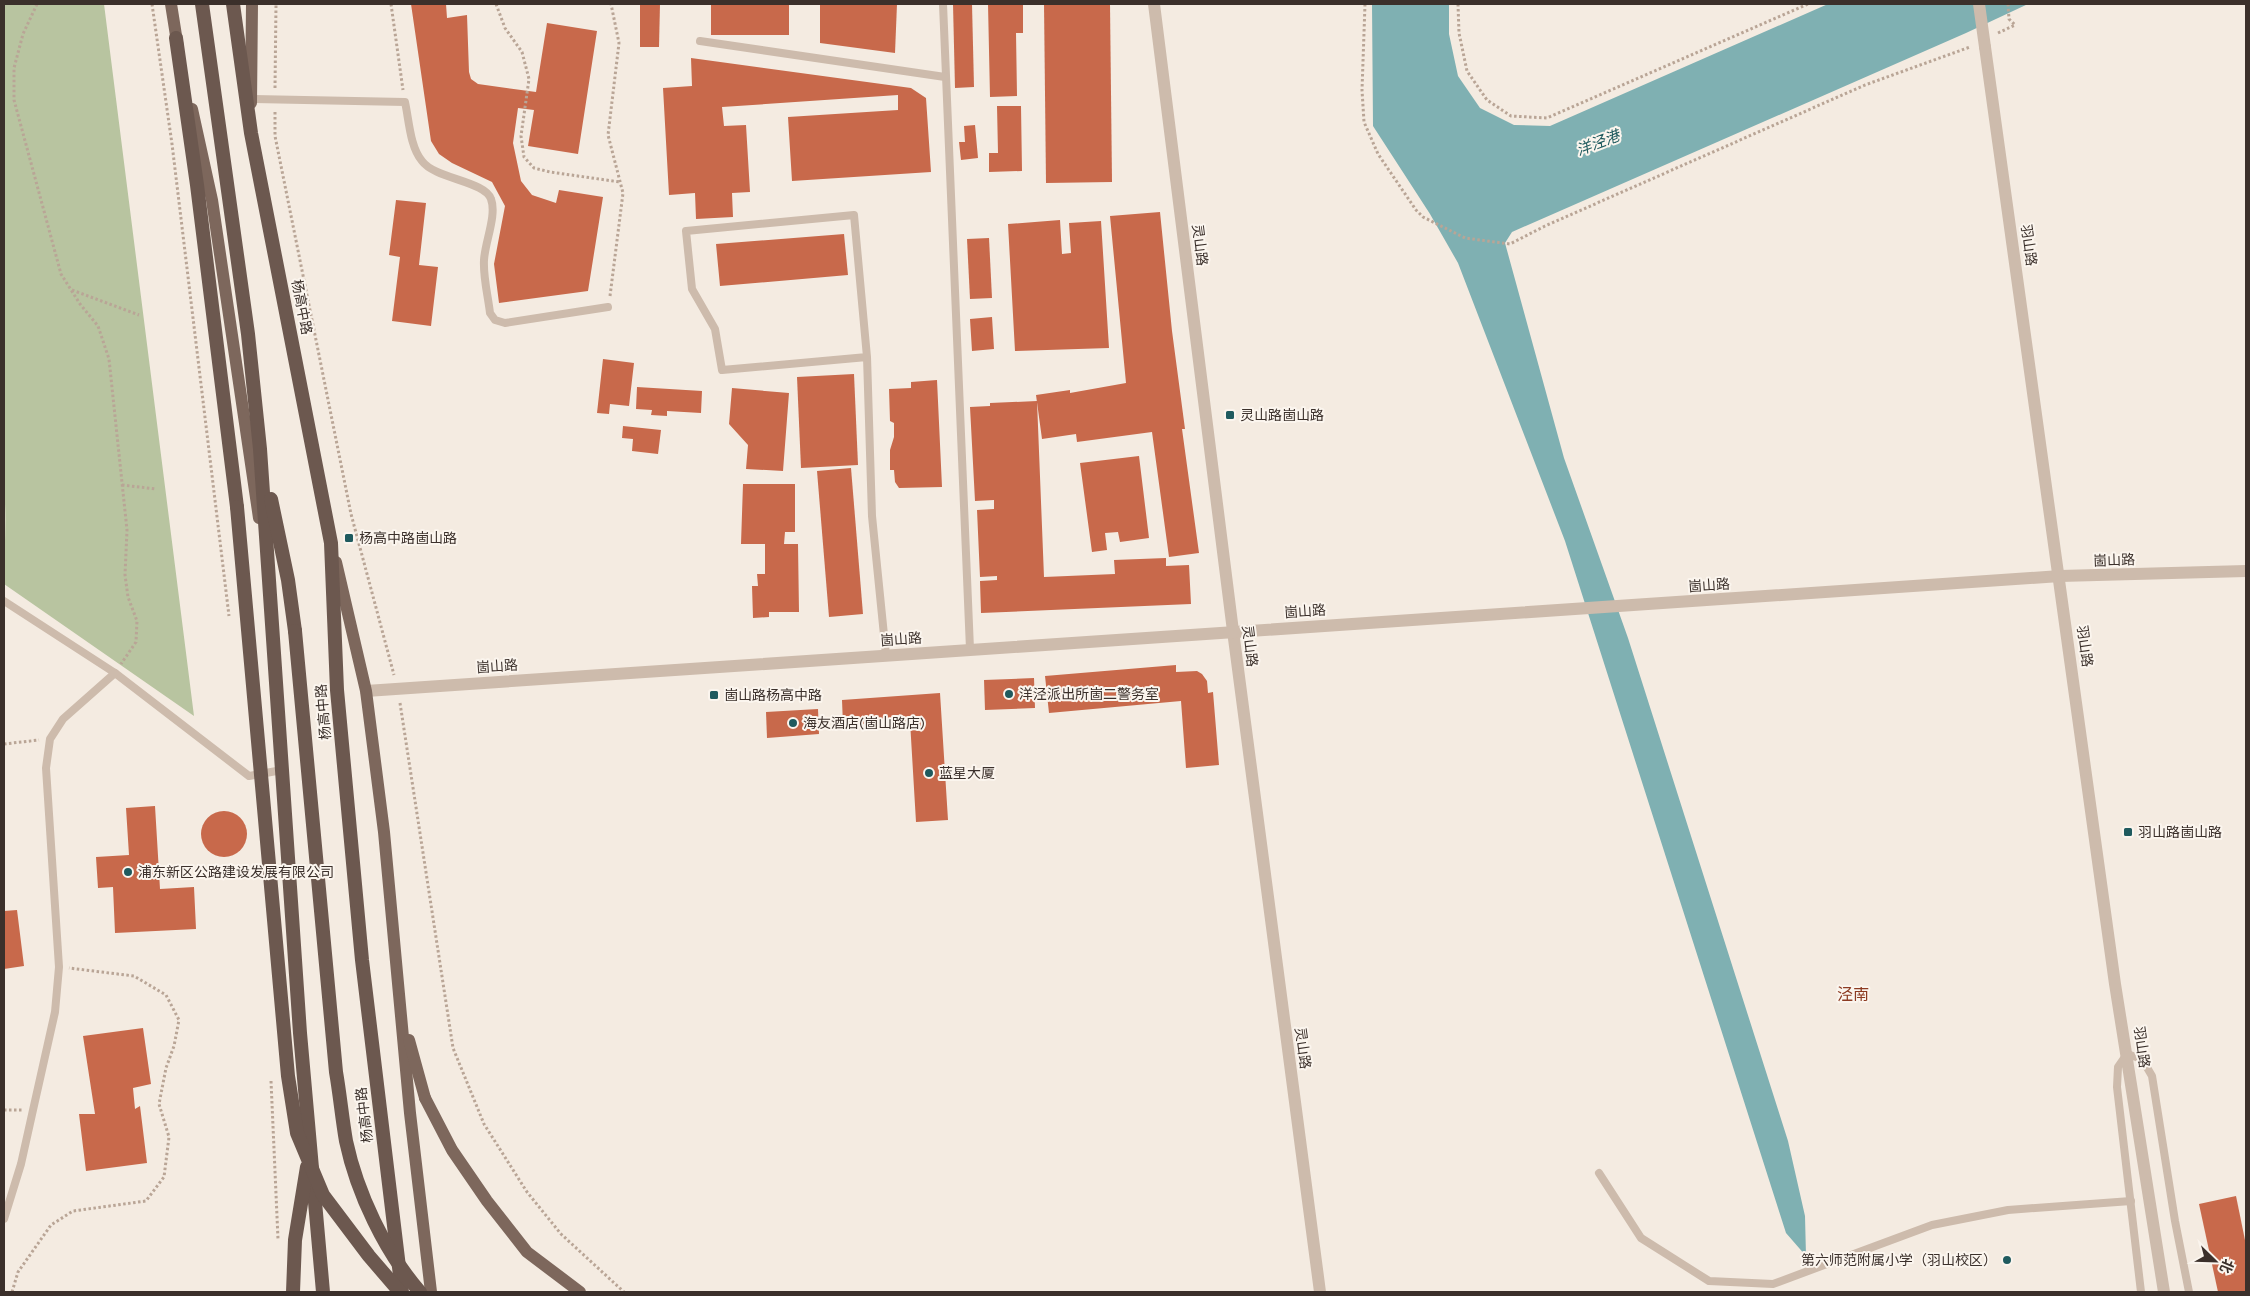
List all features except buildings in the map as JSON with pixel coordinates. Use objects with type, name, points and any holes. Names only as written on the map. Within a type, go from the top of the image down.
[{"type":"highway","points":[[202,4],[248,334],[260,449],[310,1147],[323,1292]]},
{"type":"highway","name":"杨高中路","points":[[233,4],[251,133],[331,543],[337,690],[359,931],[401,1292]]},
{"type":"highway","points":[[176,38],[197,185],[237,507],[288,1076],[297,1133],[323,1194],[369,1256],[401,1292]]},
{"type":"highway","points":[[260,449],[288,580],[296,631],[336,1072],[347,1142],[369,1209],[384,1241],[420,1292]]},
{"type":"highway","points":[[293,1292],[295,1240],[310,1147]]},
{"type":"main road","points":[[171,4],[176,38],[212,200],[270,585]]},
{"type":"main road","name":"杨高中路","points":[[251,133],[252,4]]},
{"type":"main road","points":[[331,543],[366,691],[384,832],[400,1006],[431,1292]]},
{"type":"main road","points":[[400,1006],[425,1098],[452,1150],[487,1201],[527,1252],[580,1292]]},
{"type":"street","name":"灵山路","points":[[1154,4],[1232,631],[1320,1292]]},
{"type":"street","name":"羽山路","points":[[1979,4],[2114,974],[2164,1292]]},
{"type":"street","name":"崮山路","points":[[366,691],[2060,576],[2246,571]]},
{"type":"lane","points":[[943,4],[970,649]]},
{"type":"lane","points":[[700,41],[946,77]]},
{"type":"lane","points":[[251,99],[405,102],[417,152],[422,162],[432,170],[482,189],[491,197],[493,207],[484,261],[490,313],[495,320],[505,323],[608,307]]},
{"type":"lane","points":[[867,357],[722,370],[715,329],[692,289],[686,231],[854,215],[867,357],[872,516],[886,655]]},
{"type":"lane","points":[[4,601],[115,673],[249,776],[282,770]]},
{"type":"lane","points":[[4,1219],[21,1164],[43,1065],[54,1012],[59,967],[46,768],[50,739],[63,720],[115,673]]},
{"type":"lane","points":[[2141,1292],[2117,1087],[2118,1067],[2127,1054],[2142,1059],[2152,1076],[2170,1193],[2189,1292]]},
{"type":"lane","points":[[1599,1174],[1641,1238],[1709,1281],[1773,1284],[1932,1225],[2008,1210],[2131,1201]]},
{"type":"path","points":[[37,4],[23,34],[14,68],[14,100],[61,274],[80,304],[98,326],[109,359],[127,530],[125,575],[128,597],[137,621],[136,642],[115,673]]},
{"type":"path","points":[[152,4],[174,164],[230,618]]},
{"type":"path","points":[[276,4],[275,136],[351,514],[398,688],[453,1048],[484,1124],[527,1192],[561,1234],[624,1292]]},
{"type":"path","points":[[391,4],[405,102]]},
{"type":"path","points":[[496,4],[506,28],[522,52],[529,80],[521,136],[524,157],[534,168],[620,182]]},
{"type":"path","points":[[608,307],[623,193],[608,135],[619,44],[611,4]]},
{"type":"path","points":[[1365,4],[1362,90],[1364,122],[1378,154],[1423,217],[1465,238],[1510,244],[1545,226],[1865,85],[1983,43],[2014,25],[2009,19],[2008,4]]},
{"type":"path","points":[[1458,4],[1459,33],[1467,71],[1487,100],[1512,116],[1547,118],[1808,4]]},
{"type":"path","points":[[71,289],[139,315]]},
{"type":"path","points":[[122,485],[156,489]]},
{"type":"path","points":[[4,744],[50,739]]},
{"type":"path","points":[[12,1292],[18,1272],[51,1226],[73,1210],[146,1201],[164,1177],[169,1137],[159,1104],[166,1068],[174,1046],[179,1020],[166,995],[134,976],[59,967]]},
{"type":"path","points":[[271,1076],[278,1240]]},
{"type":"green space","points":[[4,4],[104,4],[194,716],[4,584]]},
{"type":"water","name":"洋泾港","points":[[1372,4],[1449,4],[1449,34],[1458,76],[1480,108],[1514,125],[1550,126],[1828,4],[2028,4],[1512,232],[1505,243],[1564,458],[1628,638],[1788,1141],[1805,1216],[1806,1256],[1786,1233],[1565,541],[1458,263],[1430,214],[1373,126]]},
{"type":"place","name":"灵山路崮山路","points":[[1230,415]]},
{"type":"place","name":"杨高中路崮山路","points":[[349,538]]},
{"type":"place","name":"洋泾派出所崮二警务室","points":[[1009,694]]},
{"type":"place","name":"崮山路杨高中路","points":[[714,695]]},
{"type":"place","name":"海友酒店(崮山路店)","points":[[793,723]]},
{"type":"place","name":"蓝星大厦","points":[[929,773]]},
{"type":"place","name":"羽山路崮山路","points":[[2128,832]]},
{"type":"place","name":"浦东新区公路建设发展有限公司","points":[[128,872]]},
{"type":"place","name":"第六师范附属小学（羽山校区）","points":[[2007,1260]]},
{"type":"district","name":"泾南","points":[[1853,994]]}]
